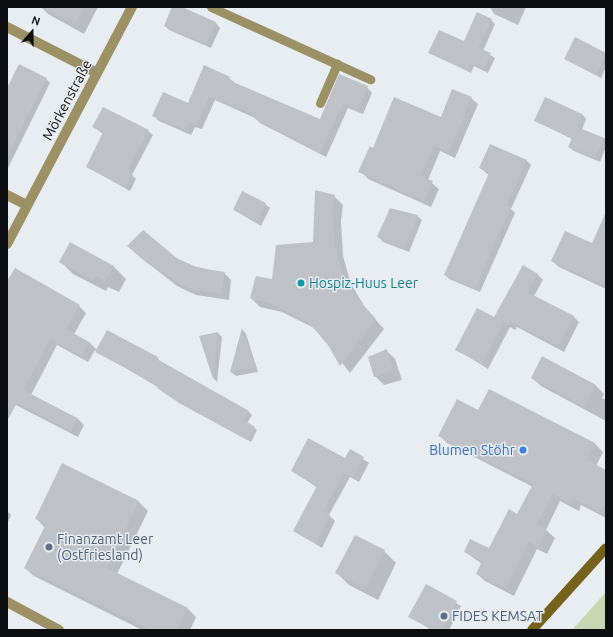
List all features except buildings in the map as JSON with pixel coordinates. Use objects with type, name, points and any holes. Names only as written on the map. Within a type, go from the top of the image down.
[{"type":"main road","points":[[532,630],[606,548]]},
{"type":"street","name":"Mörkenstraße","points":[[7,244],[132,7]]},
{"type":"street","points":[[7,27],[97,73]]},
{"type":"street","points":[[7,195],[27,205]]},
{"type":"street","points":[[7,602],[59,630]]},
{"type":"lane","points":[[211,7],[370,79]]},
{"type":"lane","points":[[320,103],[337,64]]},
{"type":"green space","points":[[606,592],[606,630],[572,630]]},
{"type":"place","name":"Hospiz-Huus Leer","points":[[301,283]]},
{"type":"place","name":"Blumen Stöhr","points":[[523,450]]},
{"type":"place","name":"Finanzamt Leer (Ostfriesland)","points":[[49,547]]},
{"type":"place","name":"FIDES KEMSAT","points":[[444,616]]}]
